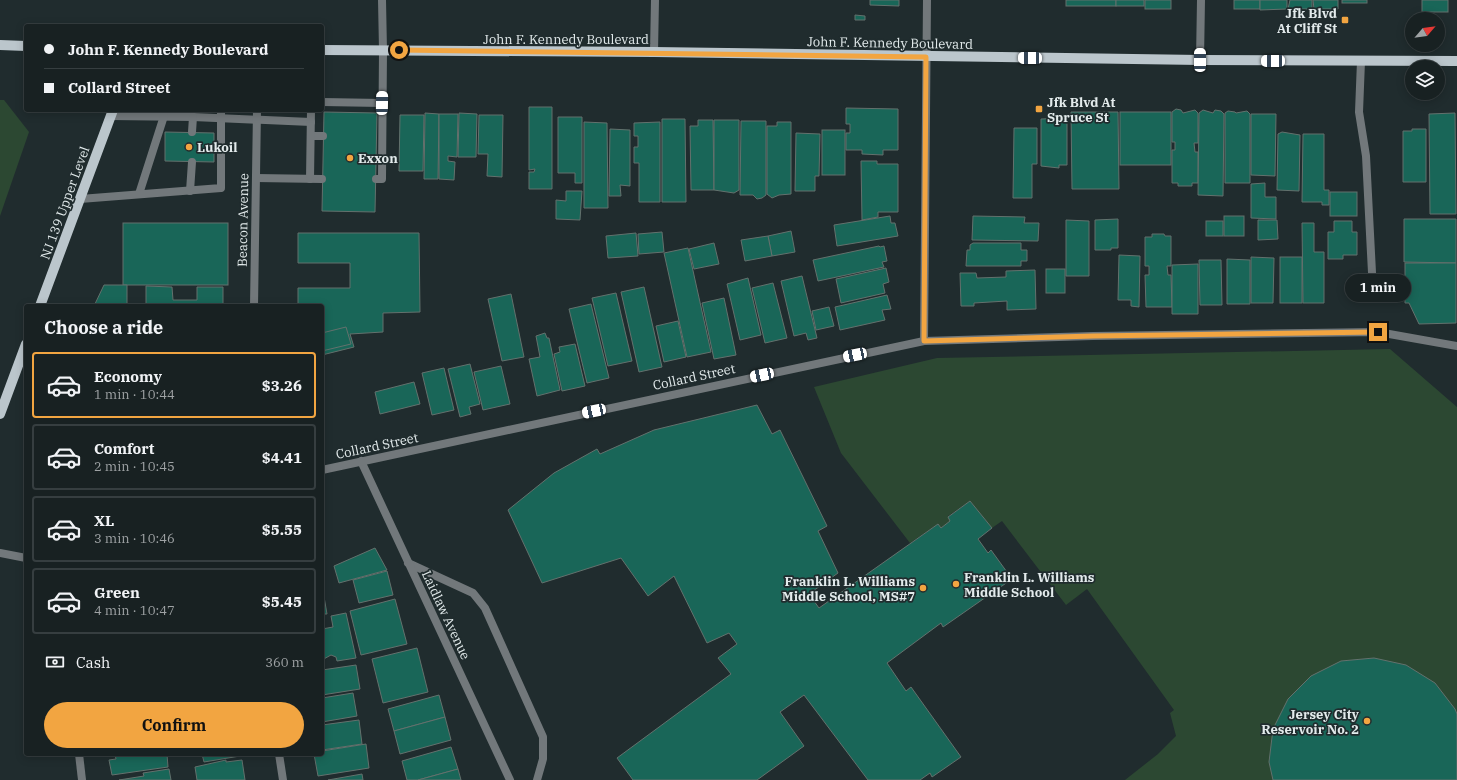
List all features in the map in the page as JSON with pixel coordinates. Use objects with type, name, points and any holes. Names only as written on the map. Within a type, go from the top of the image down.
[{"type":"main road","points":[[0,45],[24,46]]},
{"type":"main road","name":"John F. Kennedy Boulevard","points":[[324,50],[654,52],[1200,60],[1457,61]]},
{"type":"main road","name":"NJ 139 Upper Level","points":[[41,304],[112,113]]},
{"type":"main road","points":[[0,414],[24,349]]},
{"type":"street","points":[[376,179],[382,179],[380,137],[383,50],[382,0]]},
{"type":"street","points":[[654,52],[656,0]]},
{"type":"street","points":[[924,341],[927,0]]},
{"type":"street","points":[[1200,60],[1201,0]]},
{"type":"street","points":[[1361,61],[1359,112],[1366,156],[1373,292]]},
{"type":"street","points":[[324,102],[382,103]]},
{"type":"street","name":"Beacon Avenue","points":[[254,304],[257,112]]},
{"type":"street","points":[[310,179],[311,112]]},
{"type":"street","points":[[112,113],[193,117],[221,114],[257,120],[311,122]]},
{"type":"street","points":[[80,199],[221,188],[221,114]]},
{"type":"street","points":[[139,194],[164,116]]},
{"type":"street","points":[[192,132],[193,117]]},
{"type":"street","points":[[311,136],[323,136]]},
{"type":"street","points":[[190,191],[192,162]]},
{"type":"street","points":[[256,178],[322,179]]},
{"type":"street","name":"Collard Street","points":[[324,470],[924,341],[1093,336],[1378,332],[1457,346]]},
{"type":"street","name":"Laidlaw Avenue","points":[[361,461],[510,780]]},
{"type":"street","points":[[0,553],[24,558]]},
{"type":"street","points":[[408,563],[473,593],[485,608],[543,737],[543,759],[537,780]]},
{"type":"street","points":[[79,756],[82,780]]},
{"type":"street","points":[[279,756],[283,780]]},
{"type":"green space","points":[[0,100],[4,100],[29,132],[0,216]]},
{"type":"green space","points":[[1390,349],[1457,407],[1457,780],[1125,780],[1158,754],[1176,736],[1170,713],[1174,710],[1087,589],[1066,605],[1002,521],[992,528],[970,501],[948,516],[950,521],[941,528],[938,524],[910,543],[841,453],[814,387],[937,358]]},
{"type":"building","points":[[870,0],[899,0],[899,6],[870,5]]},
{"type":"building","points":[[1066,0],[1116,0],[1116,6],[1066,6]]},
{"type":"building","points":[[1116,0],[1144,0],[1144,6],[1116,6]]},
{"type":"building","points":[[1145,0],[1171,0],[1171,9],[1145,9]]},
{"type":"building","points":[[1234,0],[1260,0],[1260,9],[1234,9]]},
{"type":"building","points":[[1260,0],[1287,0],[1287,9],[1260,10]]},
{"type":"building","points":[[1290,0],[1312,0],[1312,9],[1288,9]]},
{"type":"building","points":[[1313,0],[1338,0],[1338,9],[1314,9]]},
{"type":"building","points":[[1342,0],[1367,0],[1367,3],[1342,3]]},
{"type":"building","points":[[1422,0],[1448,0],[1448,12],[1422,12]]},
{"type":"building","points":[[855,15],[865,16],[865,20],[855,20]]},
{"type":"building","points":[[529,107],[552,107],[552,189],[529,189],[529,172],[534,172],[535,169],[529,170]]},
{"type":"building","points":[[846,108],[898,109],[898,150],[883,150],[883,155],[862,154],[862,150],[846,150],[846,133],[850,133],[850,124],[846,124]]},
{"type":"building","points":[[1176,109],[1181,110],[1183,113],[1195,110],[1198,113],[1198,143],[1194,143],[1195,152],[1198,152],[1198,183],[1192,183],[1192,186],[1178,186],[1178,183],[1172,183],[1172,150],[1175,150],[1175,142],[1172,142],[1172,112]]},
{"type":"building","points":[[1203,110],[1213,113],[1215,110],[1221,111],[1224,114],[1223,196],[1198,195],[1199,113]]},
{"type":"building","points":[[1228,111],[1236,113],[1247,111],[1250,114],[1250,183],[1225,183],[1225,113]]},
{"type":"building","name":"Exxon","points":[[324,112],[377,113],[375,212],[322,211]]},
{"type":"building","points":[[1071,112],[1118,112],[1119,189],[1072,189]]},
{"type":"building","points":[[1120,112],[1171,112],[1171,165],[1120,165]]},
{"type":"building","points":[[425,113],[439,114],[438,179],[424,179]]},
{"type":"building","points":[[459,113],[477,114],[476,157],[458,157]]},
{"type":"building","points":[[1455,113],[1456,214],[1430,214],[1429,114]]},
{"type":"building","points":[[439,114],[458,114],[457,157],[448,156],[448,161],[455,162],[454,180],[439,179]]},
{"type":"building","points":[[1251,114],[1276,114],[1275,176],[1251,175]]},
{"type":"building","points":[[400,115],[424,115],[423,171],[399,171]]},
{"type":"building","points":[[479,115],[503,115],[502,177],[487,176],[488,154],[478,154]]},
{"type":"building","points":[[558,117],[582,117],[582,183],[575,183],[575,173],[558,173]]},
{"type":"building","points":[[1067,118],[1067,165],[1059,165],[1059,168],[1041,166],[1041,119]]},
{"type":"building","points":[[662,119],[685,119],[686,202],[662,202]]},
{"type":"building","points":[[698,120],[713,120],[714,190],[691,190],[690,126],[698,126]]},
{"type":"building","points":[[714,120],[739,120],[739,190],[734,193],[714,190]]},
{"type":"building","points":[[741,121],[766,121],[766,195],[762,198],[757,199],[753,195],[740,195]]},
{"type":"building","points":[[584,122],[607,123],[608,208],[584,208]]},
{"type":"building","points":[[660,122],[660,202],[639,202],[639,163],[634,163],[634,147],[638,147],[638,136],[634,136],[634,123]]},
{"type":"building","points":[[777,122],[791,122],[791,194],[779,195],[772,198],[767,194],[767,126],[777,126]]},
{"type":"building","points":[[1014,128],[1037,128],[1037,164],[1032,164],[1032,198],[1013,198]]},
{"type":"building","points":[[610,129],[630,130],[630,186],[620,185],[621,196],[609,196]]},
{"type":"building","points":[[1412,129],[1426,129],[1426,182],[1403,182],[1403,131],[1412,131]]},
{"type":"building","points":[[822,130],[845,130],[845,175],[822,175]]},
{"type":"building","name":"Lukoil","points":[[165,132],[214,133],[214,162],[165,161]]},
{"type":"building","points":[[1282,132],[1300,135],[1299,191],[1277,190],[1278,134]]},
{"type":"building","points":[[796,133],[820,134],[819,176],[815,176],[815,191],[795,191]]},
{"type":"building","points":[[1303,134],[1324,134],[1324,190],[1329,190],[1329,205],[1322,205],[1322,202],[1302,202]]},
{"type":"building","points":[[861,161],[877,161],[877,164],[898,164],[898,212],[878,212],[878,217],[862,220]]},
{"type":"building","points":[[1265,183],[1265,197],[1276,197],[1276,219],[1251,218],[1251,184]]},
{"type":"building","points":[[566,191],[582,191],[580,220],[556,219],[556,200],[566,201]]},
{"type":"building","points":[[1330,192],[1357,192],[1357,216],[1330,216]]},
{"type":"building","points":[[890,216],[891,223],[895,223],[898,236],[837,246],[834,225]]},
{"type":"building","points":[[973,216],[1025,217],[1024,223],[1039,223],[1038,241],[972,240]]},
{"type":"building","points":[[1224,216],[1244,216],[1244,236],[1224,236]]},
{"type":"building","points":[[1118,219],[1118,248],[1111,248],[1111,250],[1095,250],[1095,220]]},
{"type":"building","points":[[1404,219],[1456,219],[1456,263],[1404,262]]},
{"type":"building","points":[[1066,220],[1089,221],[1089,276],[1066,276]]},
{"type":"building","points":[[1258,220],[1277,220],[1278,239],[1258,240]]},
{"type":"building","points":[[1206,221],[1223,221],[1223,236],[1206,236]]},
{"type":"building","points":[[1334,221],[1352,221],[1352,232],[1357,232],[1357,255],[1343,255],[1343,259],[1328,259],[1328,232],[1334,232]]},
{"type":"building","points":[[123,223],[228,223],[228,285],[123,285]]},
{"type":"building","points":[[1302,223],[1314,223],[1314,252],[1324,252],[1324,303],[1303,303]]},
{"type":"building","points":[[791,231],[795,252],[772,256],[768,236]]},
{"type":"building","points":[[662,232],[664,252],[639,254],[638,234]]},
{"type":"building","points":[[298,233],[419,233],[420,312],[383,313],[383,332],[350,334],[354,347],[324,354],[324,304],[298,304],[298,288],[350,288],[350,263],[298,263]]},
{"type":"building","points":[[636,233],[638,256],[608,258],[606,236]]},
{"type":"building","points":[[1152,234],[1164,234],[1165,236],[1171,236],[1171,266],[1167,266],[1168,275],[1171,275],[1172,307],[1146,307],[1145,275],[1149,275],[1149,266],[1145,266],[1145,237],[1152,237]]},
{"type":"building","points":[[768,236],[772,256],[745,261],[741,240]]},
{"type":"building","points":[[714,243],[719,264],[694,269],[689,249]]},
{"type":"building","points":[[973,243],[1021,243],[1021,250],[1027,250],[1027,261],[1021,261],[1021,266],[966,266],[967,250],[970,250],[970,245]]},
{"type":"building","points":[[884,246],[887,261],[882,262],[884,267],[818,281],[813,260]]},
{"type":"building","points":[[688,248],[711,352],[687,357],[664,253]]},
{"type":"building","points":[[1119,255],[1140,256],[1139,307],[1131,306],[1131,300],[1118,300]]},
{"type":"building","points":[[1251,257],[1274,258],[1273,303],[1251,303]]},
{"type":"building","points":[[1280,257],[1302,257],[1302,303],[1280,303]]},
{"type":"building","points":[[1227,259],[1250,260],[1250,304],[1227,304]]},
{"type":"building","points":[[1199,260],[1221,260],[1222,305],[1200,305]]},
{"type":"building","points":[[1405,263],[1456,263],[1456,323],[1419,324],[1409,303],[1405,303]]},
{"type":"building","points":[[1198,264],[1198,314],[1172,314],[1172,265]]},
{"type":"building","points":[[886,268],[889,282],[883,284],[885,293],[841,303],[836,279]]},
{"type":"building","points":[[1046,269],[1065,269],[1065,293],[1046,293]]},
{"type":"building","points":[[1035,270],[1036,309],[1007,310],[1007,301],[974,303],[974,306],[961,306],[960,273],[976,273],[977,278],[1006,277],[1006,271]]},
{"type":"building","points":[[802,276],[817,338],[808,340],[806,333],[794,336],[781,281]]},
{"type":"building","points":[[748,278],[761,335],[740,340],[727,284]]},
{"type":"building","points":[[773,283],[787,338],[765,343],[752,288]]},
{"type":"building","points":[[104,285],[127,285],[127,304],[95,304]]},
{"type":"building","points":[[146,286],[172,287],[173,300],[197,300],[197,287],[223,287],[223,304],[146,304]]},
{"type":"building","points":[[644,287],[662,367],[639,372],[621,292]]},
{"type":"building","points":[[616,293],[632,361],[608,366],[592,298]]},
{"type":"building","points":[[511,294],[524,357],[502,361],[488,299]]},
{"type":"building","points":[[887,295],[891,309],[882,310],[885,320],[840,330],[835,307]]},
{"type":"building","points":[[724,298],[736,355],[714,359],[702,303]]},
{"type":"building","points":[[591,304],[609,378],[587,383],[569,309]]},
{"type":"building","points":[[829,307],[834,326],[816,330],[812,311]]},
{"type":"building","points":[[678,321],[686,357],[664,362],[656,326]]},
{"type":"building","points":[[346,327],[351,344],[324,351],[324,332]]},
{"type":"building","points":[[545,333],[547,338],[549,338],[560,390],[537,396],[529,359],[540,357],[536,336]]},
{"type":"building","points":[[575,344],[585,386],[562,391],[554,354],[560,352],[559,347]]},
{"type":"building","points":[[470,364],[480,404],[469,407],[471,414],[460,417],[448,369]]},
{"type":"building","points":[[501,366],[510,404],[483,410],[474,372]]},
{"type":"building","points":[[444,368],[454,410],[432,415],[422,373]]},
{"type":"building","points":[[414,382],[420,404],[380,414],[375,392]]},
{"type":"building","name":"Franklin L. Williams Middle School, MS#7","points":[[757,405],[772,434],[780,430],[827,526],[818,531],[838,573],[809,594],[819,608],[938,524],[941,528],[950,521],[948,517],[970,501],[992,528],[978,539],[988,553],[991,550],[1012,579],[943,627],[941,623],[887,663],[906,691],[911,687],[961,757],[932,777],[930,773],[920,780],[868,780],[804,695],[780,712],[804,746],[757,780],[633,780],[617,758],[731,674],[718,658],[737,644],[729,633],[707,643],[674,576],[648,596],[621,558],[542,583],[508,510],[554,473],[597,449],[600,454],[654,430]]},
{"type":"building","points":[[375,548],[387,570],[339,583],[334,566]]},
{"type":"building","points":[[387,571],[393,595],[359,603],[353,580]]},
{"type":"building","points":[[324,597],[327,614],[324,614]]},
{"type":"building","points":[[395,599],[407,644],[361,655],[350,611]]},
{"type":"building","points":[[346,613],[356,658],[337,661],[336,657],[331,655],[324,659],[324,629],[333,627],[331,616]]},
{"type":"building","points":[[417,648],[428,692],[383,703],[372,659]]},
{"type":"building","name":"Jersey City Reservoir No. 2","points":[[1374,658],[1406,665],[1435,683],[1455,709],[1457,714],[1457,780],[1273,780],[1269,762],[1273,729],[1288,699],[1311,676],[1341,661]]},
{"type":"building","points":[[356,665],[360,689],[324,695],[324,670]]},
{"type":"building","points":[[353,693],[357,716],[324,722],[324,698]]},
{"type":"building","points":[[439,695],[445,717],[394,731],[388,709]]},
{"type":"building","points":[[445,717],[451,740],[400,754],[394,731]]},
{"type":"building","points":[[359,720],[362,744],[324,750],[324,725]]},
{"type":"building","points":[[366,744],[369,768],[318,776],[314,756],[324,756],[324,751]]},
{"type":"building","points":[[451,747],[458,769],[418,780],[407,780],[402,761]]},
{"type":"building","points":[[115,756],[167,756],[168,767],[112,775],[109,760],[116,759]]},
{"type":"building","points":[[202,756],[240,756],[204,762]]},
{"type":"building","points":[[226,760],[226,762],[242,760],[245,780],[197,780],[195,767]]},
{"type":"building","points":[[169,769],[171,780],[119,780],[144,776],[143,773]]},
{"type":"building","points":[[458,769],[461,780],[418,780]]},
{"type":"building","points":[[362,774],[363,780],[328,780]]},
{"type":"place","name":"Jfk Blvd At Cliff St","points":[[1345,20]]},
{"type":"place","name":"Jfk Blvd At Spruce St","points":[[1039,109]]},
{"type":"place","name":"Lukoil","points":[[189,147]]},
{"type":"place","name":"Exxon","points":[[350,158]]},
{"type":"place","name":"Franklin L. Williams Middle School","points":[[956,584]]},
{"type":"place","name":"Franklin L. Williams Middle School, MS#7","points":[[923,588]]},
{"type":"place","name":"Jersey City Reservoir No. 2","points":[[1367,721]]},
{"type":"route","points":[[399,50],[654,52],[926,57],[924,341],[1093,336],[1378,332]]}]
